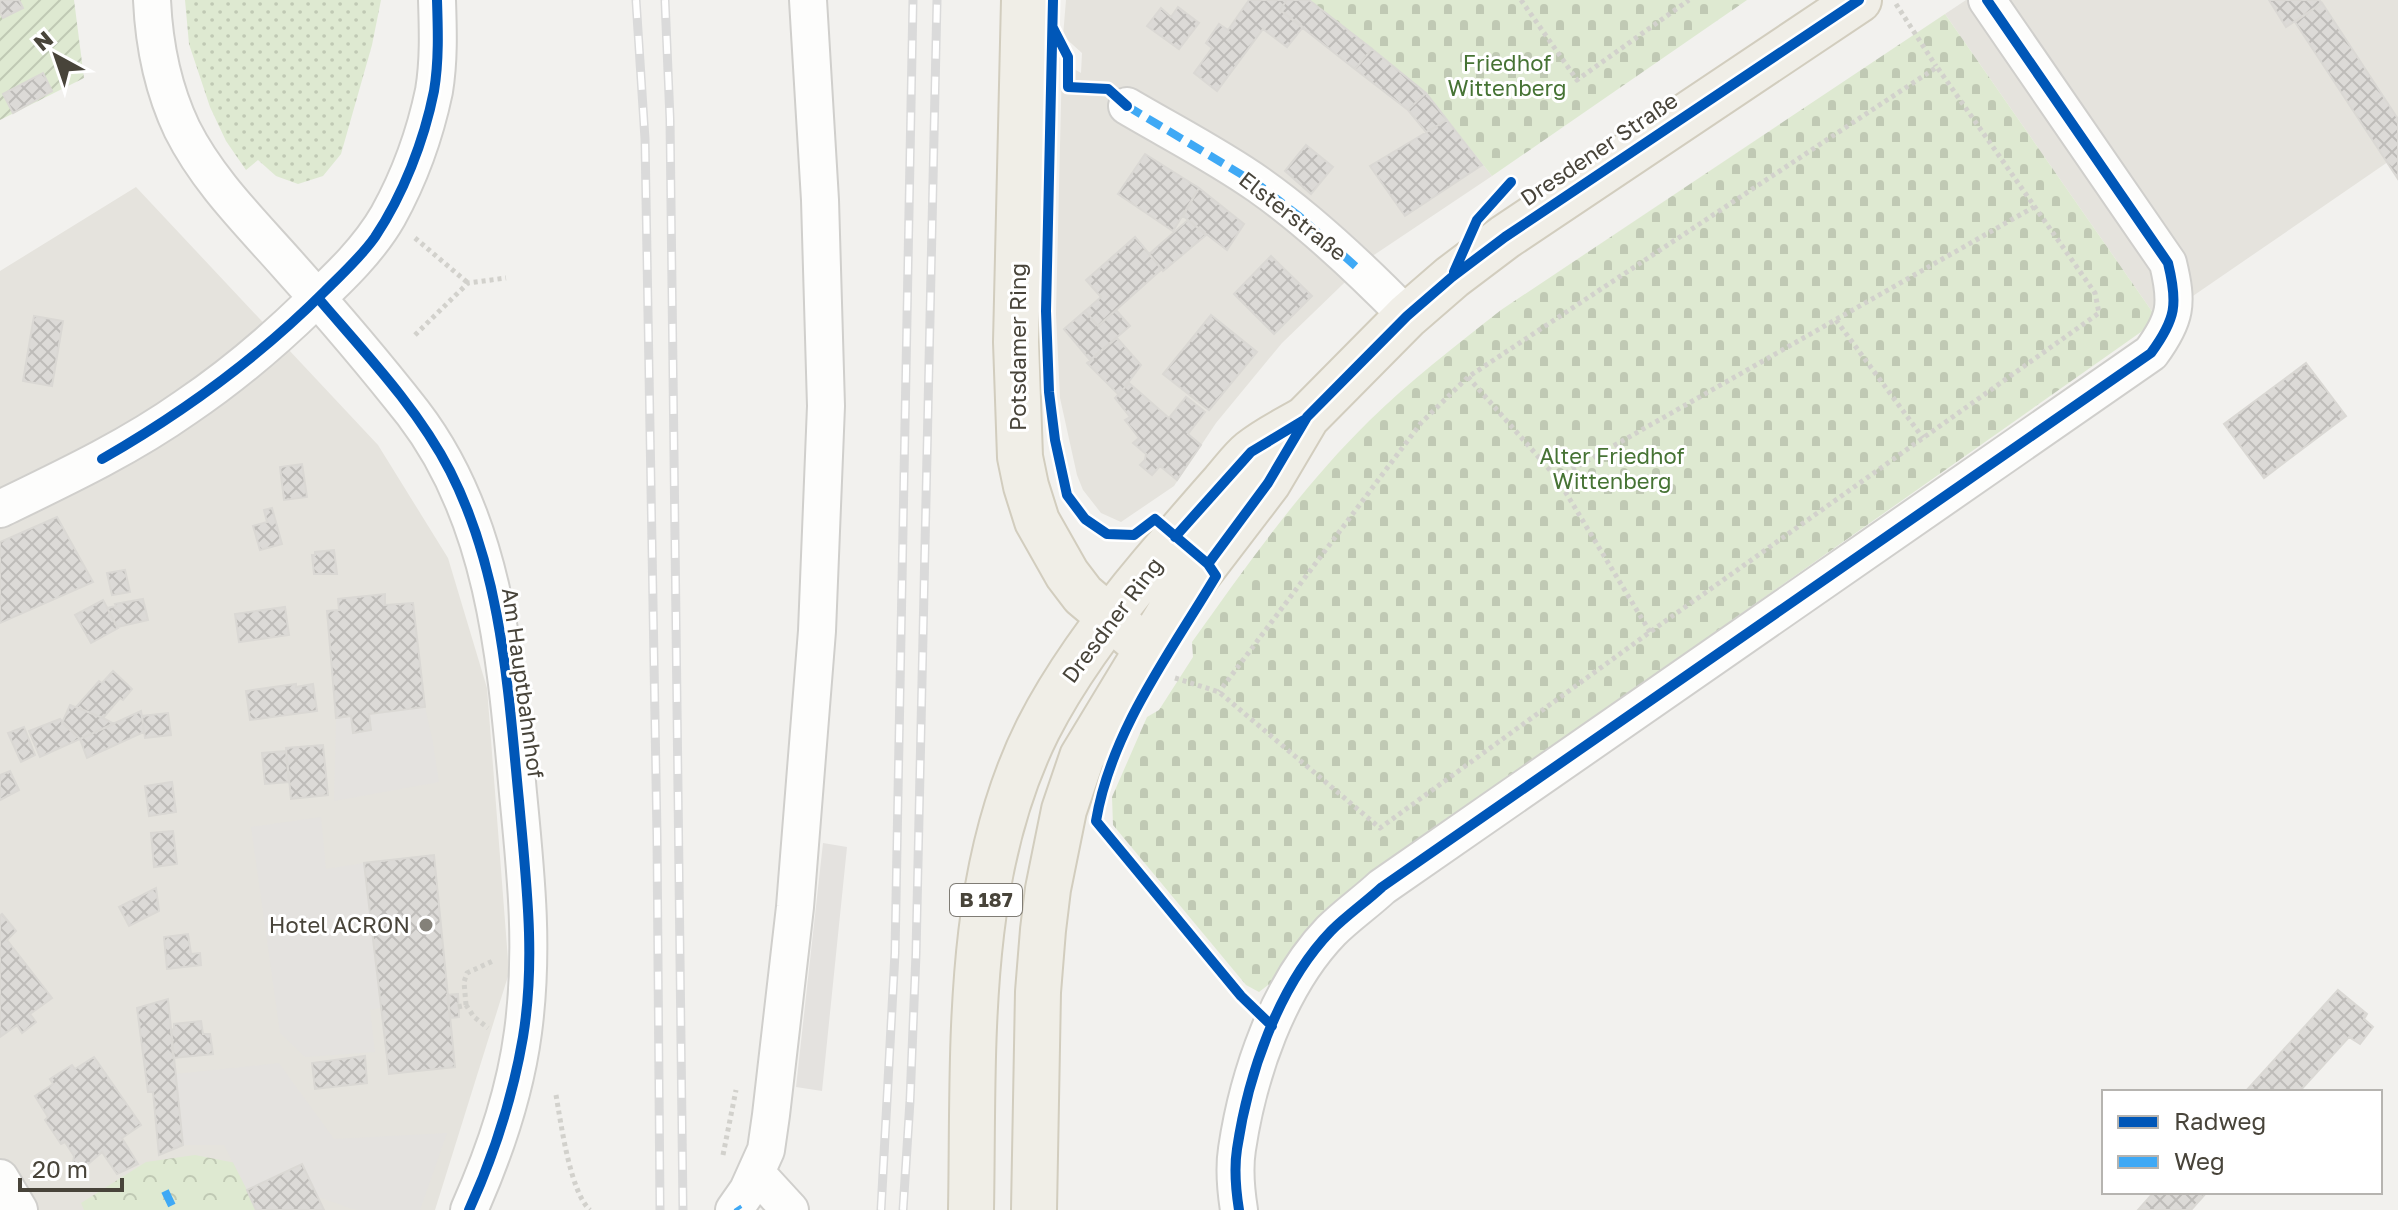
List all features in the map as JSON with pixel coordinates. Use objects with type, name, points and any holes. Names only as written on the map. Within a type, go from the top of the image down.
[{"type":"main road","name":"Potsdamer Ring","points":[[1024,0],[1016,342],[1020,457],[1037,521],[1083,595],[1158,662]]},
{"type":"main road","name":"Dresdener Straße","points":[[1307,417],[1407,316],[1452,277],[1505,237],[1859,0]]},
{"type":"main road","name":"Dresdner Ring","points":[[971,1210],[974,1028],[980,939],[1005,814],[1031,745],[1060,689],[1110,618],[1182,530],[1251,452],[1307,417]]},
{"type":"main road","name":"Dresdner Ring","points":[[1034,1210],[1038,992],[1044,916],[1064,810],[1082,757],[1158,662],[1171,610],[1268,483],[1307,417]]},
{"type":"street","name":"Am Hauptbahnhof","points":[[152,0],[160,63],[181,126],[192,147],[235,206],[356,342],[425,430],[449,471],[480,545],[496,608],[510,713],[530,948],[523,1035],[515,1074],[492,1155],[469,1210]]},
{"type":"street","points":[[0,509],[102,459],[185,409],[247,362],[318,298],[374,238],[388,216],[415,156],[434,90],[438,52],[437,0]]},
{"type":"street","points":[[734,1210],[766,1150],[795,907],[817,631],[826,406],[821,215],[808,0]]},
{"type":"street","points":[[1239,1210],[1236,1151],[1252,1076],[1296,977],[1330,932],[1382,887],[2151,353],[2168,331],[2174,309],[2168,263],[1987,0]]},
{"type":"street","name":"Elsterstraße","points":[[1127,106],[1259,185],[1351,262],[1407,316]]},
{"type":"street","points":[[756,1173],[790,1210]]},
{"type":"street","points":[[0,1178],[19,1210]]},
{"type":"path","points":[[1521,0],[1577,80],[1689,0]]},
{"type":"path","points":[[1158,662],[1178,680],[1219,692],[1380,828],[2099,313],[2095,293],[1893,0]]},
{"type":"path","points":[[1057,36],[1068,57],[1068,87],[1108,89],[1127,106]]},
{"type":"path","points":[[1219,692],[1421,423],[1468,377],[1937,67]]},
{"type":"path","points":[[1557,478],[2034,207]]},
{"type":"path","points":[[415,238],[468,283]]},
{"type":"path","points":[[415,335],[468,283],[506,278]]},
{"type":"path","points":[[1836,320],[1923,438]]},
{"type":"path","points":[[1468,377],[1557,478],[1650,632]]},
{"type":"path","points":[[489,1028],[474,1017],[466,1005],[464,982],[467,973],[530,948]]},
{"type":"path","points":[[458,1007],[466,1005]]},
{"type":"path","points":[[722,1156],[736,1086]]},
{"type":"path","points":[[556,1095],[565,1144],[582,1203],[590,1210]]},
{"type":"shaded area","points":[[1066,0],[1309,0],[1426,93],[1492,176],[1371,257],[1282,343],[1216,423],[1174,486],[1121,522],[1101,513],[1083,490],[1060,398],[1056,314],[1062,62],[1081,73],[1082,53],[1063,36]]},
{"type":"shaded area","points":[[1966,0],[2398,0],[2398,155],[2158,320],[1945,14]]},
{"type":"shaded area","points":[[136,187],[378,445],[448,558],[487,688],[509,973],[435,1210],[0,1210],[0,271]]},
{"type":"shaded area","points":[[425,707],[439,782],[334,801],[336,718],[351,716],[354,733],[371,730],[369,714]]},
{"type":"shaded area","points":[[321,817],[326,869],[364,863],[381,1008],[370,1010],[375,1052],[305,1057],[280,1033],[251,827]]},
{"type":"shaded area","points":[[823,843],[847,847],[822,1091],[796,1087]]},
{"type":"shaded area","points":[[279,1063],[334,1139],[447,1133],[420,1210],[356,1210],[318,1197],[302,1164],[247,1190],[224,1145],[183,1145],[175,1074]]},
{"type":"green space","points":[[0,0],[74,0],[84,78],[0,120]]},
{"type":"green space","points":[[185,0],[381,0],[372,45],[341,154],[323,176],[298,184],[276,176],[258,160],[246,170],[226,141],[210,107],[189,44]]},
{"type":"green space","name":"Friedhof Wittenberg","points":[[1309,0],[1747,0],[1492,176],[1426,93]]},
{"type":"green space","name":"Alter Friedhof Wittenberg","points":[[1945,14],[2158,320],[1369,876],[1328,911],[1272,982],[1259,992],[1246,985],[1113,825],[1112,797],[1147,717],[1159,710],[1193,657],[1192,642],[1320,473],[1369,421],[1433,364],[1501,310]]},
{"type":"green space","points":[[195,1155],[236,1163],[256,1210],[84,1210],[81,1203],[146,1162]]},
{"type":"building","points":[[2,0],[19,0],[23,8],[3,18],[0,13]]},
{"type":"building","points":[[1249,0],[1287,0],[1280,10],[1303,27],[1287,47],[1263,29],[1217,91],[1194,73],[1212,48],[1206,43],[1219,24],[1228,30]]},
{"type":"building","points":[[1287,0],[1309,0],[1372,49],[1355,69],[1280,10]]},
{"type":"building","points":[[2269,0],[2319,0],[2322,3],[2286,27]]},
{"type":"building","points":[[2322,3],[2398,119],[2398,179],[2295,22]]},
{"type":"building","points":[[1178,7],[1199,23],[1179,49],[1147,26],[1161,8],[1171,17]]},
{"type":"building","points":[[1372,49],[1426,93],[1408,110],[1355,69]]},
{"type":"building","points":[[43,73],[52,91],[13,113],[3,94]]},
{"type":"building","points":[[1426,93],[1447,120],[1426,132],[1408,110]]},
{"type":"building","points":[[1447,120],[1482,165],[1405,216],[1370,166]]},
{"type":"building","points":[[1306,145],[1333,167],[1311,194],[1285,171]]},
{"type":"building","points":[[1145,154],[1199,188],[1173,231],[1118,194]]},
{"type":"building","points":[[1199,188],[1244,224],[1227,250],[1183,216]]},
{"type":"building","points":[[1188,220],[1206,235],[1163,271],[1149,254]]},
{"type":"building","points":[[1135,237],[1162,269],[1098,326],[1085,311],[1101,297],[1086,280]]},
{"type":"building","points":[[1271,256],[1312,296],[1274,334],[1234,294]]},
{"type":"building","points":[[1116,310],[1130,326],[1090,360],[1064,329],[1085,311],[1098,326]]},
{"type":"building","points":[[1211,315],[1257,352],[1209,410],[1163,374]]},
{"type":"building","points":[[34,316],[63,321],[52,386],[23,381]]},
{"type":"building","points":[[1117,338],[1141,365],[1119,395],[1087,363]]},
{"type":"building","points":[[2306,363],[2346,416],[2264,478],[2224,424]]},
{"type":"building","points":[[1129,383],[1169,418],[1186,397],[1205,412],[1188,434],[1201,445],[1177,480],[1160,466],[1152,475],[1140,465],[1146,454],[1133,443],[1139,438],[1125,420],[1130,417],[1115,398]]},
{"type":"building","points":[[302,464],[307,497],[284,500],[280,467]]},
{"type":"building","points":[[272,508],[282,544],[260,550],[253,526],[267,522],[264,510]]},
{"type":"building","points":[[57,517],[93,582],[0,623],[0,542]]},
{"type":"building","points":[[334,550],[337,574],[314,574],[312,555]]},
{"type":"building","points":[[125,570],[130,592],[112,595],[107,573]]},
{"type":"building","points":[[385,594],[385,605],[413,603],[425,707],[369,714],[371,730],[353,733],[351,716],[336,718],[327,611],[339,610],[338,599]]},
{"type":"building","points":[[143,599],[148,620],[117,627],[107,608]]},
{"type":"building","points":[[103,600],[118,628],[91,643],[75,615]]},
{"type":"building","points":[[285,607],[289,635],[239,642],[235,614]]},
{"type":"building","points":[[113,671],[132,689],[123,700],[120,698],[103,718],[76,707],[99,681],[102,683]]},
{"type":"building","points":[[296,684],[296,687],[313,684],[317,711],[250,720],[246,691]]},
{"type":"building","points":[[70,705],[114,724],[80,739],[62,723]]},
{"type":"building","points":[[141,711],[144,732],[87,758],[80,739]]},
{"type":"building","points":[[168,713],[171,735],[145,738],[142,716]]},
{"type":"building","points":[[60,719],[80,739],[40,757],[29,731]]},
{"type":"building","points":[[24,727],[35,755],[21,762],[8,733]]},
{"type":"building","points":[[323,745],[328,795],[291,799],[286,748]]},
{"type":"building","points":[[286,751],[289,782],[265,784],[262,753]]},
{"type":"building","points":[[10,771],[19,790],[0,800],[0,775]]},
{"type":"building","points":[[172,782],[176,812],[149,816],[145,786]]},
{"type":"building","points":[[173,831],[177,864],[154,867],[151,833]]},
{"type":"building","name":"Hotel ACRON","points":[[434,855],[455,1067],[389,1074],[364,863]]},
{"type":"building","points":[[156,888],[159,911],[129,926],[119,907]]},
{"type":"building","points":[[2,914],[16,931],[7,940],[52,998],[30,1014],[36,1022],[22,1033],[17,1025],[0,1037],[0,916]]},
{"type":"building","points":[[188,934],[191,954],[200,953],[201,965],[167,969],[164,937]]},
{"type":"building","points":[[2338,990],[2367,1014],[2364,1019],[2373,1027],[2360,1044],[2349,1037],[2301,1090],[2247,1090]]},
{"type":"building","points":[[458,994],[459,1017],[450,1018],[447,995]]},
{"type":"building","points":[[168,999],[183,1145],[159,1155],[153,1092],[148,1092],[137,1008]]},
{"type":"building","points":[[201,1021],[203,1034],[210,1034],[213,1054],[173,1058],[171,1030],[174,1024]]},
{"type":"building","points":[[365,1056],[367,1083],[315,1089],[312,1063]]},
{"type":"building","points":[[94,1057],[141,1125],[122,1138],[138,1164],[117,1174],[102,1152],[86,1166],[73,1163],[74,1156],[65,1142],[61,1144],[45,1120],[48,1117],[35,1096],[53,1084],[50,1079],[72,1065],[75,1069]]},
{"type":"building","points":[[302,1164],[324,1210],[256,1210],[247,1190]]},
{"type":"building","points":[[2152,1194],[2205,1194],[2191,1210],[2138,1210]]},
{"type":"railway","points":[[636,0],[645,139],[660,1210]]},
{"type":"railway","points":[[665,0],[670,119],[683,1210]]},
{"type":"railway","points":[[881,1210],[895,953],[913,0]]},
{"type":"railway","points":[[903,1210],[916,954],[937,0]]},
{"type":"marked path","points":[[1127,106],[1259,185],[1361,271]]},
{"type":"marked path","points":[[165,1191],[174,1210]]},
{"type":"cycle path","points":[[102,459],[191,403],[247,361],[300,316],[375,237],[403,186],[430,110],[437,68],[437,0]]},
{"type":"cycle path","points":[[1053,0],[1046,311],[1049,392],[1067,495],[1085,519],[1107,534],[1134,535],[1155,519],[1208,564],[1216,576],[1128,724],[1104,788],[1096,821],[1241,996],[1272,1026]]},
{"type":"cycle path","points":[[1208,564],[1268,483],[1307,417],[1407,316],[1452,277],[1505,237],[1859,0]]},
{"type":"cycle path","points":[[1239,1210],[1237,1149],[1258,1062],[1268,1033],[1296,978],[1312,953],[1337,925],[1382,887],[2151,353],[2166,330],[2174,301],[2168,263],[1987,0]]},
{"type":"cycle path","points":[[1053,28],[1068,57],[1068,87],[1108,89],[1127,106]]},
{"type":"cycle path","points":[[1454,272],[1477,220],[1511,182]]},
{"type":"cycle path","points":[[318,298],[406,402],[437,447],[467,510],[481,550],[500,633],[524,860],[529,978],[523,1037],[514,1081],[487,1168],[469,1210]]},
{"type":"cycle path","points":[[1175,537],[1251,452],[1304,420]]},
{"type":"place","name":"Hotel ACRON","points":[[426,925]]}]
